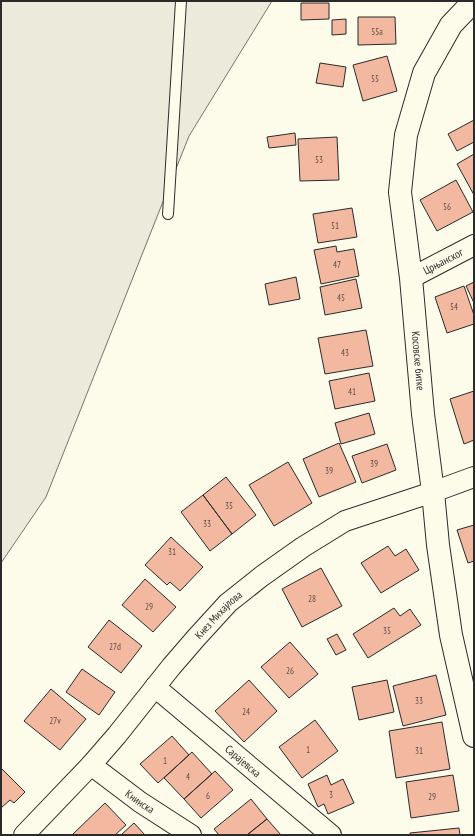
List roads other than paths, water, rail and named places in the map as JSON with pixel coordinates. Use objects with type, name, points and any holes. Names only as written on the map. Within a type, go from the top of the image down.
[{"type":"street","name":"Косовске битке","points":[[474,1],[451,25],[424,73],[406,135],[400,192],[411,278],[423,414],[438,545],[452,635],[474,736]]},
{"type":"street","name":"Црњанског","points":[[411,278],[474,245]]},
{"type":"street","name":"Кнез Михајлова","points":[[25,835],[91,765],[176,661],[228,603],[262,576],[303,547],[345,521],[474,477]]},
{"type":"street","name":"Сарајевска","points":[[155,687],[331,835]]},
{"type":"street","name":"Книнска","points":[[91,765],[140,802],[191,835]]},
{"type":"lane","points":[[168,214],[181,1]]}]
